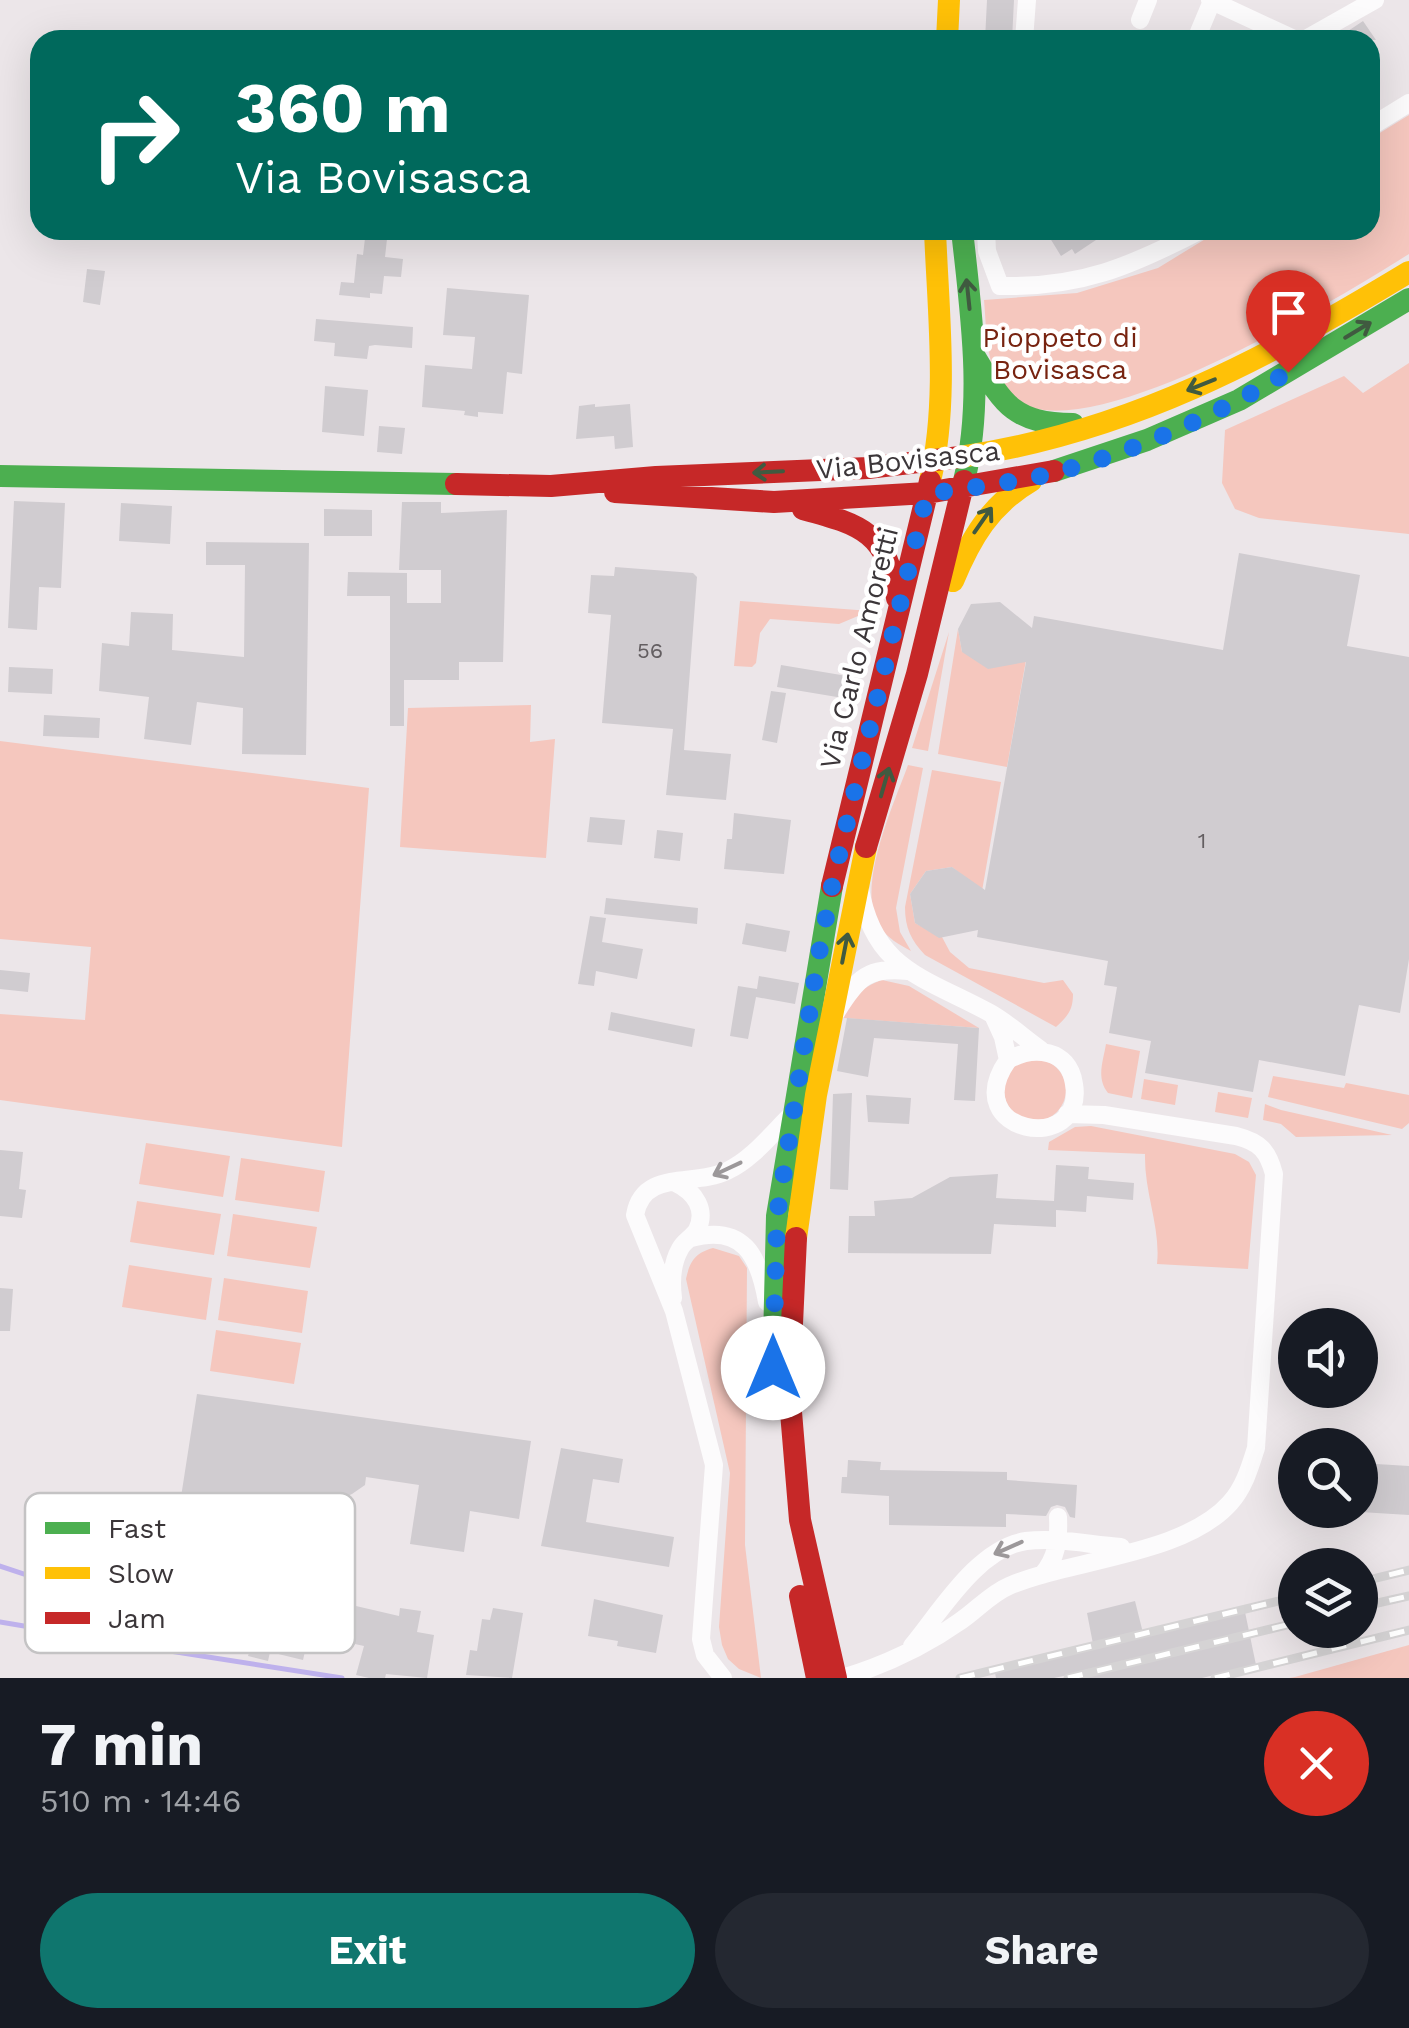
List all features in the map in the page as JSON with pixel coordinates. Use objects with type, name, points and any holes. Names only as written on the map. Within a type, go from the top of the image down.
[{"type":"street","points":[[948,30],[949,0]]},
{"type":"street","points":[[1024,30],[1026,0]]},
{"type":"street","points":[[1140,20],[1148,0]]},
{"type":"street","points":[[1200,30],[1211,0],[1275,30]]},
{"type":"street","points":[[1322,30],[1375,0]]},
{"type":"street","points":[[1380,122],[1409,103]]},
{"type":"street","name":"Via Carlo Amoretti","points":[[828,1671],[785,1524],[772,1340],[777,1216],[834,876],[935,460],[941,345],[936,240]]},
{"type":"street","points":[[963,240],[975,358],[970,456],[917,674],[858,876],[816,1095],[792,1264],[790,1388],[800,1520],[828,1671],[902,1658],[961,1622],[1006,1586],[1205,1525],[1231,1503],[1245,1481],[1256,1448],[1274,1174],[1270,1156],[1252,1140],[1104,1114],[1067,1114]]},
{"type":"street","points":[[986,240],[1000,286],[1042,287],[1093,278],[1180,240]]},
{"type":"street","name":"Via Bovisasca","points":[[550,486],[617,478],[894,465],[970,456],[1099,423],[1168,398],[1264,357],[1409,272]]},
{"type":"street","name":"Via Bovisasca","points":[[0,478],[550,486],[774,502],[927,494],[1042,475],[1147,440],[1276,380],[1409,299]]},
{"type":"street","points":[[975,358],[1004,406],[1014,413],[1050,424],[1099,423]]},
{"type":"street","points":[[917,674],[980,522],[995,504],[1042,475]]},
{"type":"street","points":[[774,502],[846,522],[879,540],[894,573],[898,614]]},
{"type":"street","points":[[858,876],[865,918],[874,936],[908,971],[994,1015],[1067,1065],[1074,1079],[1075,1094],[1067,1114],[1055,1125],[1039,1130],[1022,1128],[1008,1120],[998,1106],[998,1074],[1008,1060],[1023,1052],[1041,1050]]},
{"type":"street","points":[[831,1020],[852,987],[866,975],[884,969],[908,971]]},
{"type":"street","points":[[994,1015],[1008,1060]]},
{"type":"street","points":[[1075,1094],[1104,1114]]},
{"type":"street","points":[[723,1678],[705,1655],[702,1639],[714,1464],[674,1311],[635,1215],[644,1192],[664,1182],[726,1172],[744,1161],[793,1112]]},
{"type":"street","points":[[674,1311],[674,1268],[701,1217],[695,1196],[676,1183]]},
{"type":"street","name":"Via Carlo Amoretti","points":[[642,1236],[662,1248],[712,1232],[740,1241],[762,1275],[772,1340]]},
{"type":"street","points":[[1042,1576],[1052,1564],[1058,1541],[1058,1516]]},
{"type":"street","points":[[902,1658],[967,1578],[995,1552],[1024,1541],[1140,1548]]},
{"type":"street","points":[[967,1578],[990,1597]]},
{"type":"green space","name":"Pioppeto di Bovisasca","points":[[1409,115],[1409,254],[1271,334],[1146,391],[1089,407],[1041,410],[1008,394],[1000,384],[989,350],[984,300],[1077,293],[1158,268],[1204,240],[1380,240],[1380,133]]},
{"type":"green space","points":[[1409,363],[1409,534],[1259,518],[1235,509],[1222,483],[1225,430],[1344,376],[1363,393]]},
{"type":"green space","points":[[740,601],[870,611],[839,624],[770,619],[760,633],[756,663],[752,667],[734,666]]},
{"type":"green space","points":[[958,629],[962,652],[1026,660],[1007,767],[938,754]]},
{"type":"green space","points":[[949,632],[928,751],[912,748]]},
{"type":"green space","points":[[531,705],[530,742],[555,739],[546,858],[400,847],[408,708]]},
{"type":"green space","points":[[0,741],[369,788],[342,1147],[0,1100],[0,1014],[85,1020],[91,947],[0,939]]},
{"type":"green space","points":[[908,765],[923,768],[896,908],[900,932],[911,951],[880,927],[871,892],[879,847]]},
{"type":"green space","points":[[932,770],[1001,782],[982,891],[952,867],[926,871],[910,894],[915,923],[942,937],[950,952],[969,968],[1044,983],[1063,980],[1073,1000],[1069,1012],[1056,1027],[925,955],[910,933],[905,907]]},
{"type":"green space","points":[[882,980],[909,986],[979,1028],[844,1018],[858,994]]},
{"type":"green space","points":[[1106,1044],[1140,1051],[1132,1098],[1108,1093],[1104,1087],[1101,1070]]},
{"type":"green space","points":[[1035,1059],[1057,1068],[1066,1090],[1057,1112],[1035,1121],[1013,1112],[1004,1090],[1013,1068]]},
{"type":"green space","points":[[1273,1076],[1344,1088],[1346,1083],[1409,1095],[1409,1123],[1402,1129],[1268,1097]]},
{"type":"green space","points":[[1144,1079],[1178,1085],[1175,1105],[1141,1099]]},
{"type":"green space","points":[[1218,1092],[1252,1098],[1248,1118],[1215,1112]]},
{"type":"green space","points":[[1265,1104],[1392,1135],[1296,1137],[1281,1124],[1263,1120]]},
{"type":"green space","points":[[1091,1126],[1235,1154],[1249,1162],[1256,1175],[1248,1269],[1157,1264],[1145,1154],[1048,1150],[1049,1142],[1075,1127]]},
{"type":"green space","points":[[146,1143],[230,1156],[223,1197],[139,1184]]},
{"type":"green space","points":[[241,1158],[325,1171],[319,1212],[235,1200]]},
{"type":"green space","points":[[137,1201],[221,1214],[214,1255],[130,1242]]},
{"type":"green space","points":[[233,1214],[317,1227],[310,1268],[227,1256]]},
{"type":"green space","points":[[713,1248],[739,1256],[747,1268],[745,1545],[761,1678],[739,1669],[728,1659],[719,1627],[730,1473],[686,1279],[694,1259]]},
{"type":"green space","points":[[129,1265],[212,1278],[206,1320],[122,1307]]},
{"type":"green space","points":[[224,1278],[308,1291],[302,1333],[218,1320]]},
{"type":"green space","points":[[216,1330],[301,1343],[294,1384],[210,1371]]},
{"type":"green space","points":[[1409,1645],[1409,1678],[1289,1678],[1295,1677]]},
{"type":"building","points":[[987,0],[1014,0],[1012,30],[986,30]]},
{"type":"building","points":[[1363,21],[1369,30],[1350,30]]},
{"type":"building","points":[[365,240],[387,240],[385,257],[403,259],[401,277],[384,276],[382,294],[370,293],[370,298],[339,295],[341,282],[354,283],[357,254],[363,255]]},
{"type":"building","points":[[1051,240],[1096,240],[1075,254],[1072,249],[1061,256]]},
{"type":"building","points":[[87,269],[105,271],[100,305],[83,302]]},
{"type":"building","points":[[447,288],[529,295],[522,374],[507,372],[503,414],[478,412],[478,417],[464,415],[465,411],[422,407],[425,365],[472,369],[475,337],[443,335]]},
{"type":"building","points":[[316,319],[413,327],[412,348],[375,345],[369,346],[367,359],[334,356],[335,343],[314,341]]},
{"type":"building","points":[[325,386],[368,390],[364,436],[322,432]]},
{"type":"building","points":[[630,404],[633,447],[615,449],[614,436],[576,439],[579,406]]},
{"type":"building","points":[[379,426],[405,428],[402,454],[377,452]]},
{"type":"building","points":[[14,501],[65,503],[61,588],[39,587],[37,630],[8,628]]},
{"type":"building","points":[[402,502],[441,502],[441,513],[507,510],[503,662],[459,662],[459,680],[404,680],[404,726],[390,726],[390,596],[347,596],[348,572],[407,573],[407,603],[441,603],[441,570],[399,570]]},
{"type":"building","points":[[121,503],[172,506],[170,544],[119,541]]},
{"type":"building","points":[[324,509],[372,510],[372,536],[324,536]]},
{"type":"building","points":[[206,542],[309,543],[306,755],[242,754],[243,708],[197,702],[191,745],[144,739],[149,697],[99,691],[102,643],[129,646],[131,612],[173,614],[172,650],[244,657],[245,565],[206,565]]},
{"type":"building","points":[[1239,553],[1360,575],[1347,646],[1409,657],[1409,959],[1400,1013],[1359,1005],[1345,1076],[1259,1060],[1253,1092],[1145,1073],[1151,1041],[1109,1033],[1117,987],[1104,985],[1108,961],[977,937],[978,930],[939,938],[915,923],[910,894],[926,871],[952,867],[985,890],[1026,662],[988,669],[962,652],[958,629],[971,604],[1000,602],[1032,628],[1034,616],[1223,650]]},
{"type":"building","points":[[615,567],[693,573],[697,577],[684,750],[731,754],[726,800],[666,795],[673,729],[602,723],[611,615],[588,613],[591,575],[614,576]]},
{"type":"building","points":[[781,665],[847,676],[843,698],[777,687]]},
{"type":"building","points":[[9,667],[53,669],[52,694],[8,692]]},
{"type":"building","points":[[771,691],[786,693],[777,743],[762,740]]},
{"type":"building","points":[[44,715],[100,718],[99,738],[43,736]]},
{"type":"building","points":[[734,813],[791,820],[784,874],[724,869]]},
{"type":"building","points":[[590,817],[625,820],[622,845],[587,842]]},
{"type":"building","points":[[657,830],[683,833],[680,861],[654,858]]},
{"type":"building","points":[[606,898],[698,908],[697,924],[604,914]]},
{"type":"building","points":[[590,916],[606,918],[602,942],[643,949],[637,979],[596,971],[594,986],[578,984]]},
{"type":"building","points":[[746,923],[790,931],[786,952],[742,944]]},
{"type":"building","points":[[0,970],[30,973],[28,992],[0,989]]},
{"type":"building","points":[[759,976],[799,983],[795,1004],[756,997],[748,1039],[730,1036],[738,986],[757,989]]},
{"type":"building","points":[[611,1012],[695,1029],[692,1047],[608,1030]]},
{"type":"building","points":[[847,1018],[979,1028],[975,1101],[954,1100],[958,1044],[874,1038],[868,1077],[837,1071]]},
{"type":"building","points":[[852,1093],[848,1190],[830,1189],[833,1094]]},
{"type":"building","points":[[866,1095],[911,1098],[909,1124],[868,1122]]},
{"type":"building","points":[[0,1150],[23,1152],[19,1189],[26,1190],[22,1218],[0,1216]]},
{"type":"building","points":[[1056,1165],[1089,1167],[1088,1179],[1134,1183],[1133,1200],[1087,1196],[1086,1212],[1056,1210],[1056,1227],[994,1224],[991,1254],[848,1253],[849,1216],[875,1216],[874,1201],[912,1198],[950,1177],[998,1174],[996,1198],[1054,1201]]},
{"type":"building","points":[[0,1288],[13,1289],[10,1331],[0,1331]]},
{"type":"building","points":[[197,1394],[531,1441],[519,1519],[470,1511],[464,1552],[410,1544],[419,1485],[366,1477],[365,1485],[353,1493],[182,1493]]},
{"type":"building","points":[[561,1448],[623,1459],[619,1483],[593,1479],[586,1522],[674,1537],[669,1567],[541,1546]]},
{"type":"building","points":[[848,1460],[881,1462],[880,1470],[1007,1472],[1007,1480],[1077,1485],[1075,1518],[1070,1517],[1065,1507],[1057,1505],[1046,1516],[1006,1514],[1006,1527],[889,1525],[889,1496],[841,1493]]},
{"type":"building","points":[[1378,1464],[1409,1466],[1409,1515],[1378,1513]]},
{"type":"building","points":[[594,1599],[663,1615],[656,1653],[588,1636]]},
{"type":"building","points":[[1135,1601],[1144,1637],[1245,1612],[1256,1665],[1202,1678],[1074,1678],[1073,1674],[1054,1678],[996,1678],[995,1673],[1094,1649],[1087,1613]]},
{"type":"building","points":[[355,1606],[399,1616],[400,1608],[421,1611],[417,1632],[434,1635],[427,1678],[356,1675],[364,1646],[355,1644]]},
{"type":"building","points":[[493,1608],[523,1613],[512,1678],[466,1675],[470,1650],[477,1651],[482,1619],[490,1620]]},
{"type":"building","points":[[249,1653],[270,1653],[268,1661],[248,1656]]},
{"type":"building","points":[[274,1653],[305,1653],[303,1660]]},
{"type":"waterway","points":[[0,1566],[25,1574]]},
{"type":"waterway","points":[[0,1622],[25,1626]]},
{"type":"waterway","points":[[183,1653],[342,1678]]},
{"type":"railway","points":[[1378,1578],[1409,1570]]},
{"type":"railway","points":[[1378,1603],[1409,1596]]},
{"type":"railway","points":[[960,1678],[1278,1601]]},
{"type":"railway","points":[[1068,1678],[1278,1627]]},
{"type":"railway","points":[[1215,1678],[1409,1630]]},
{"type":"traffic: fast","points":[[963,240],[975,387],[964,481]]},
{"type":"traffic: fast","points":[[1054,471],[1147,440],[1239,400],[1409,299]]},
{"type":"traffic: fast","points":[[975,357],[1012,408],[1036,420],[1073,424]]},
{"type":"traffic: fast","points":[[0,476],[456,484]]},
{"type":"traffic: fast","points":[[773,1383],[777,1216],[832,886]]},
{"type":"traffic: slow","points":[[948,30],[949,0]]},
{"type":"traffic: slow","points":[[930,481],[941,388],[936,240]]},
{"type":"traffic: slow","points":[[960,457],[1082,430],[1194,388],[1302,334],[1409,272]]},
{"type":"traffic: slow","points":[[953,581],[983,524],[1004,501],[1031,481]]},
{"type":"traffic: slow","points":[[796,1238],[816,1095],[866,847]]},
{"type":"traffic: jam","points":[[456,484],[551,486],[656,477],[868,468],[960,457]]},
{"type":"traffic: jam","points":[[615,492],[774,502],[927,493],[1054,471]]},
{"type":"traffic: jam","points":[[832,886],[930,481]]},
{"type":"traffic: jam","points":[[866,847],[917,674],[964,481]]},
{"type":"traffic: jam","points":[[803,509],[842,521],[869,535],[887,559],[897,598]]},
{"type":"traffic: jam","points":[[796,1238],[789,1388],[800,1520],[836,1678]]},
{"type":"traffic: jam","points":[[800,1596],[817,1678]]},
{"type":"route","points":[[773,1368],[777,1216],[818,959],[834,876],[927,494],[1042,475],[1097,458],[1203,416],[1288,372]]}]
